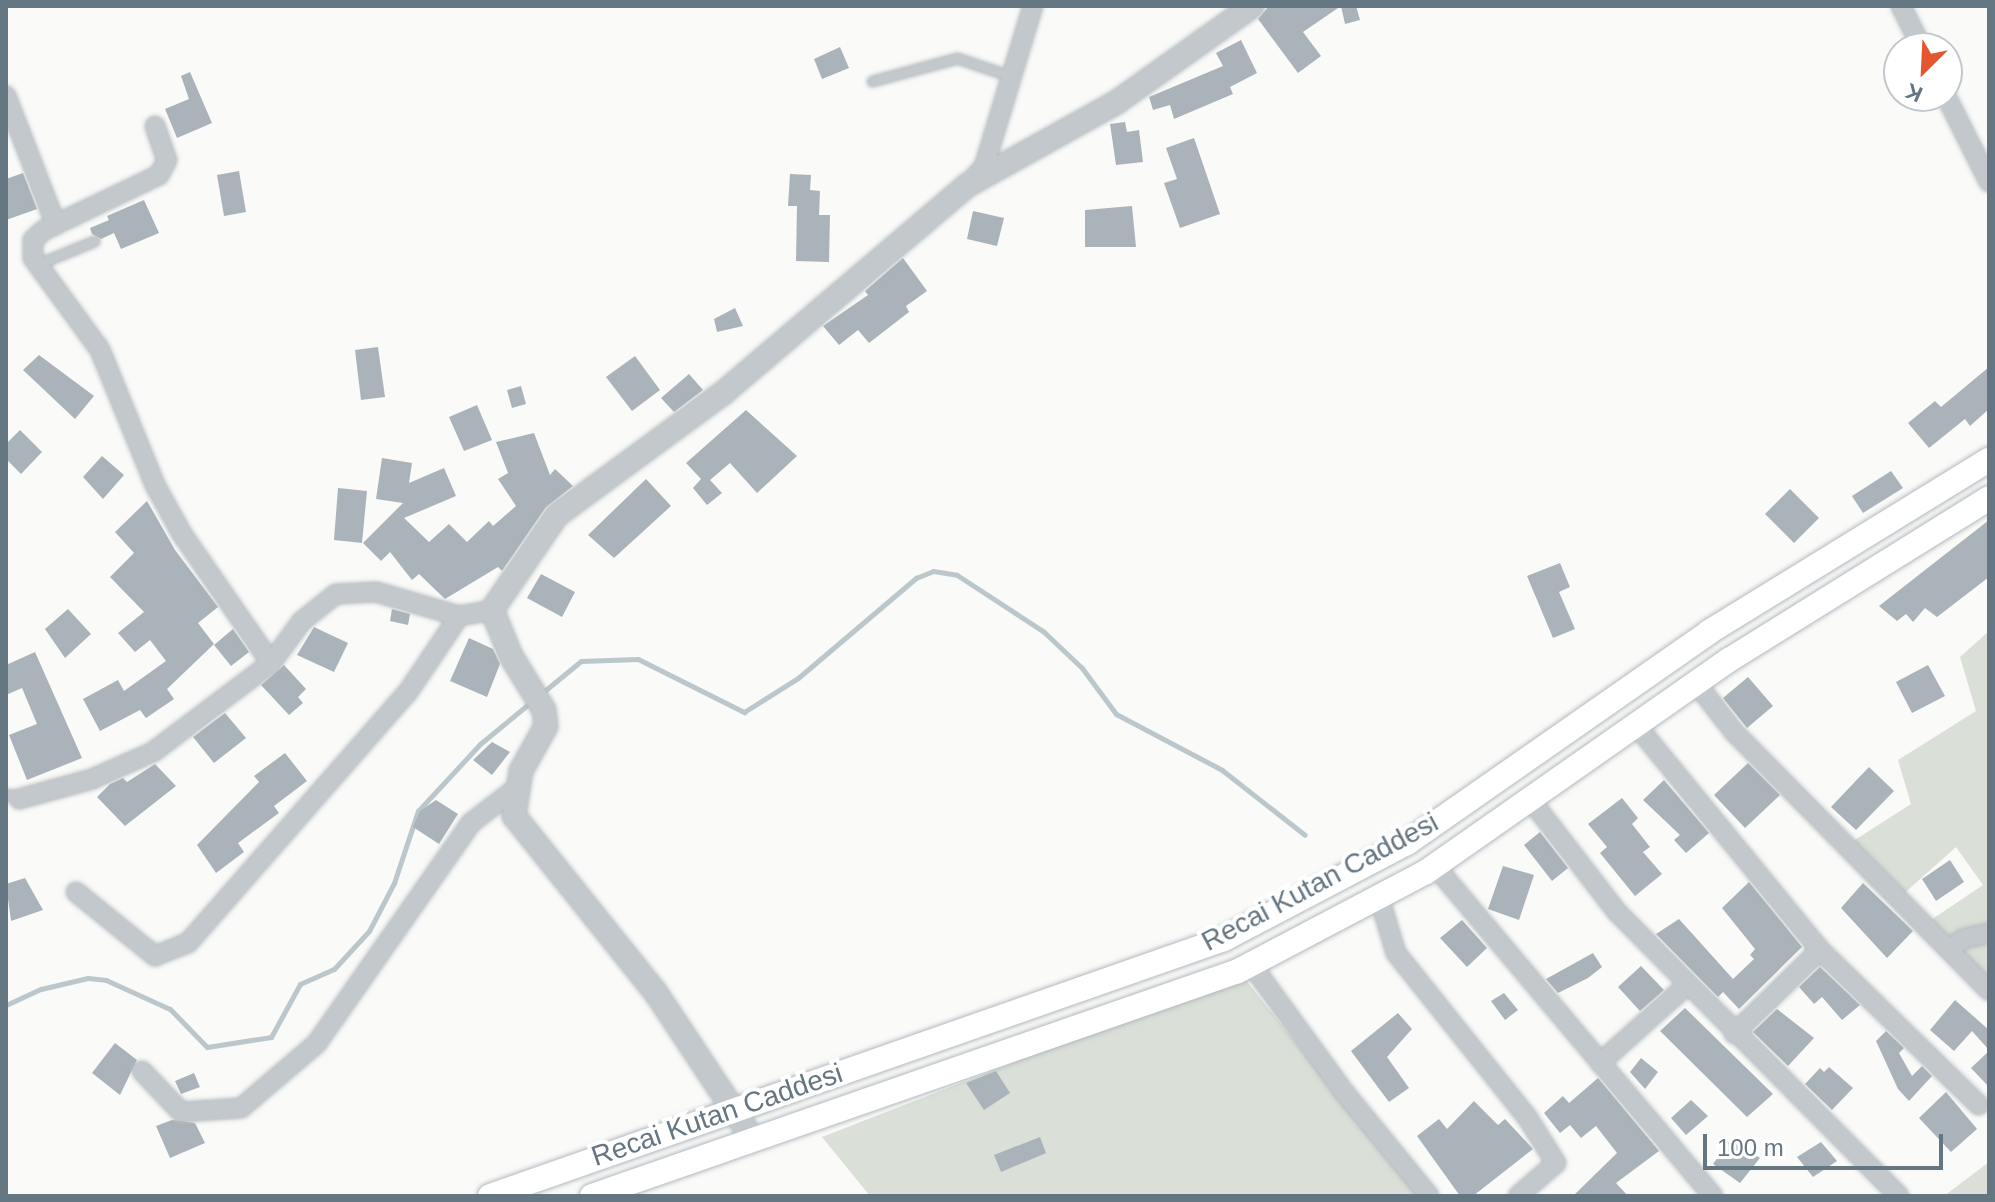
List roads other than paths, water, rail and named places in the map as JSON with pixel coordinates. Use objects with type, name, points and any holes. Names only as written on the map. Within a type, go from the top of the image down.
[{"type":"main road","name":"Recai Kutan Caddesi","points":[[490,1196],[732,1108],[1224,939],[1407,843],[1709,632],[1989,460]]},
{"type":"main road","name":"Recai Kutan Caddesi","points":[[592,1196],[752,1138],[1047,1040],[1251,964],[1435,866],[1696,683],[1989,498]]},
{"type":"street","points":[[10,794],[129,765],[271,663],[302,621],[336,594],[376,592],[459,616],[492,610],[557,515],[722,394],[966,186],[984,167],[1033,6]]},
{"type":"street","points":[[966,186],[1092,118],[1252,6]]},
{"type":"street","points":[[1901,6],[1914,32]]},
{"type":"street","points":[[6,96],[56,225]]},
{"type":"street","points":[[1954,112],[1989,182]]},
{"type":"street","points":[[155,126],[167,160],[159,175],[56,225],[33,240],[36,264],[100,350],[175,522],[271,663]]},
{"type":"street","points":[[492,610],[544,710],[546,726],[515,789],[514,816],[525,835],[656,993],[752,1138]]},
{"type":"street","points":[[76,892],[155,956],[188,943],[408,692],[459,616]]},
{"type":"street","points":[[1696,683],[1734,732],[1951,948],[1989,991]]},
{"type":"street","points":[[1636,725],[1820,950],[1979,1105]]},
{"type":"street","points":[[142,1071],[181,1112],[241,1108],[317,1043],[471,823],[515,789]]},
{"type":"street","points":[[1530,799],[1617,912],[1734,1034],[1899,1196]]},
{"type":"street","points":[[1435,866],[1713,1196]]},
{"type":"street","points":[[1379,897],[1396,953],[1527,1117],[1556,1163],[1518,1196]]},
{"type":"street","points":[[1951,948],[1963,939],[1989,933]]},
{"type":"street","points":[[1734,1034],[1820,950]]},
{"type":"street","points":[[1251,964],[1344,1092],[1429,1196]]},
{"type":"street","points":[[1600,1063],[1687,985]]},
{"type":"lane","points":[[872,81],[957,58],[1010,76]]},
{"type":"lane","points":[[36,264],[94,241]]},
{"type":"waterway","points":[[542,693],[581,661],[638,659],[744,712],[798,678],[916,578],[933,571],[957,575],[1044,632],[1082,668],[1116,714],[1222,770],[1305,835]]},
{"type":"waterway","points":[[6,1005],[41,989],[88,978],[106,980],[170,1009],[207,1047],[271,1037],[300,984],[334,969],[369,931],[394,883],[418,811],[480,744],[531,702]]}]
